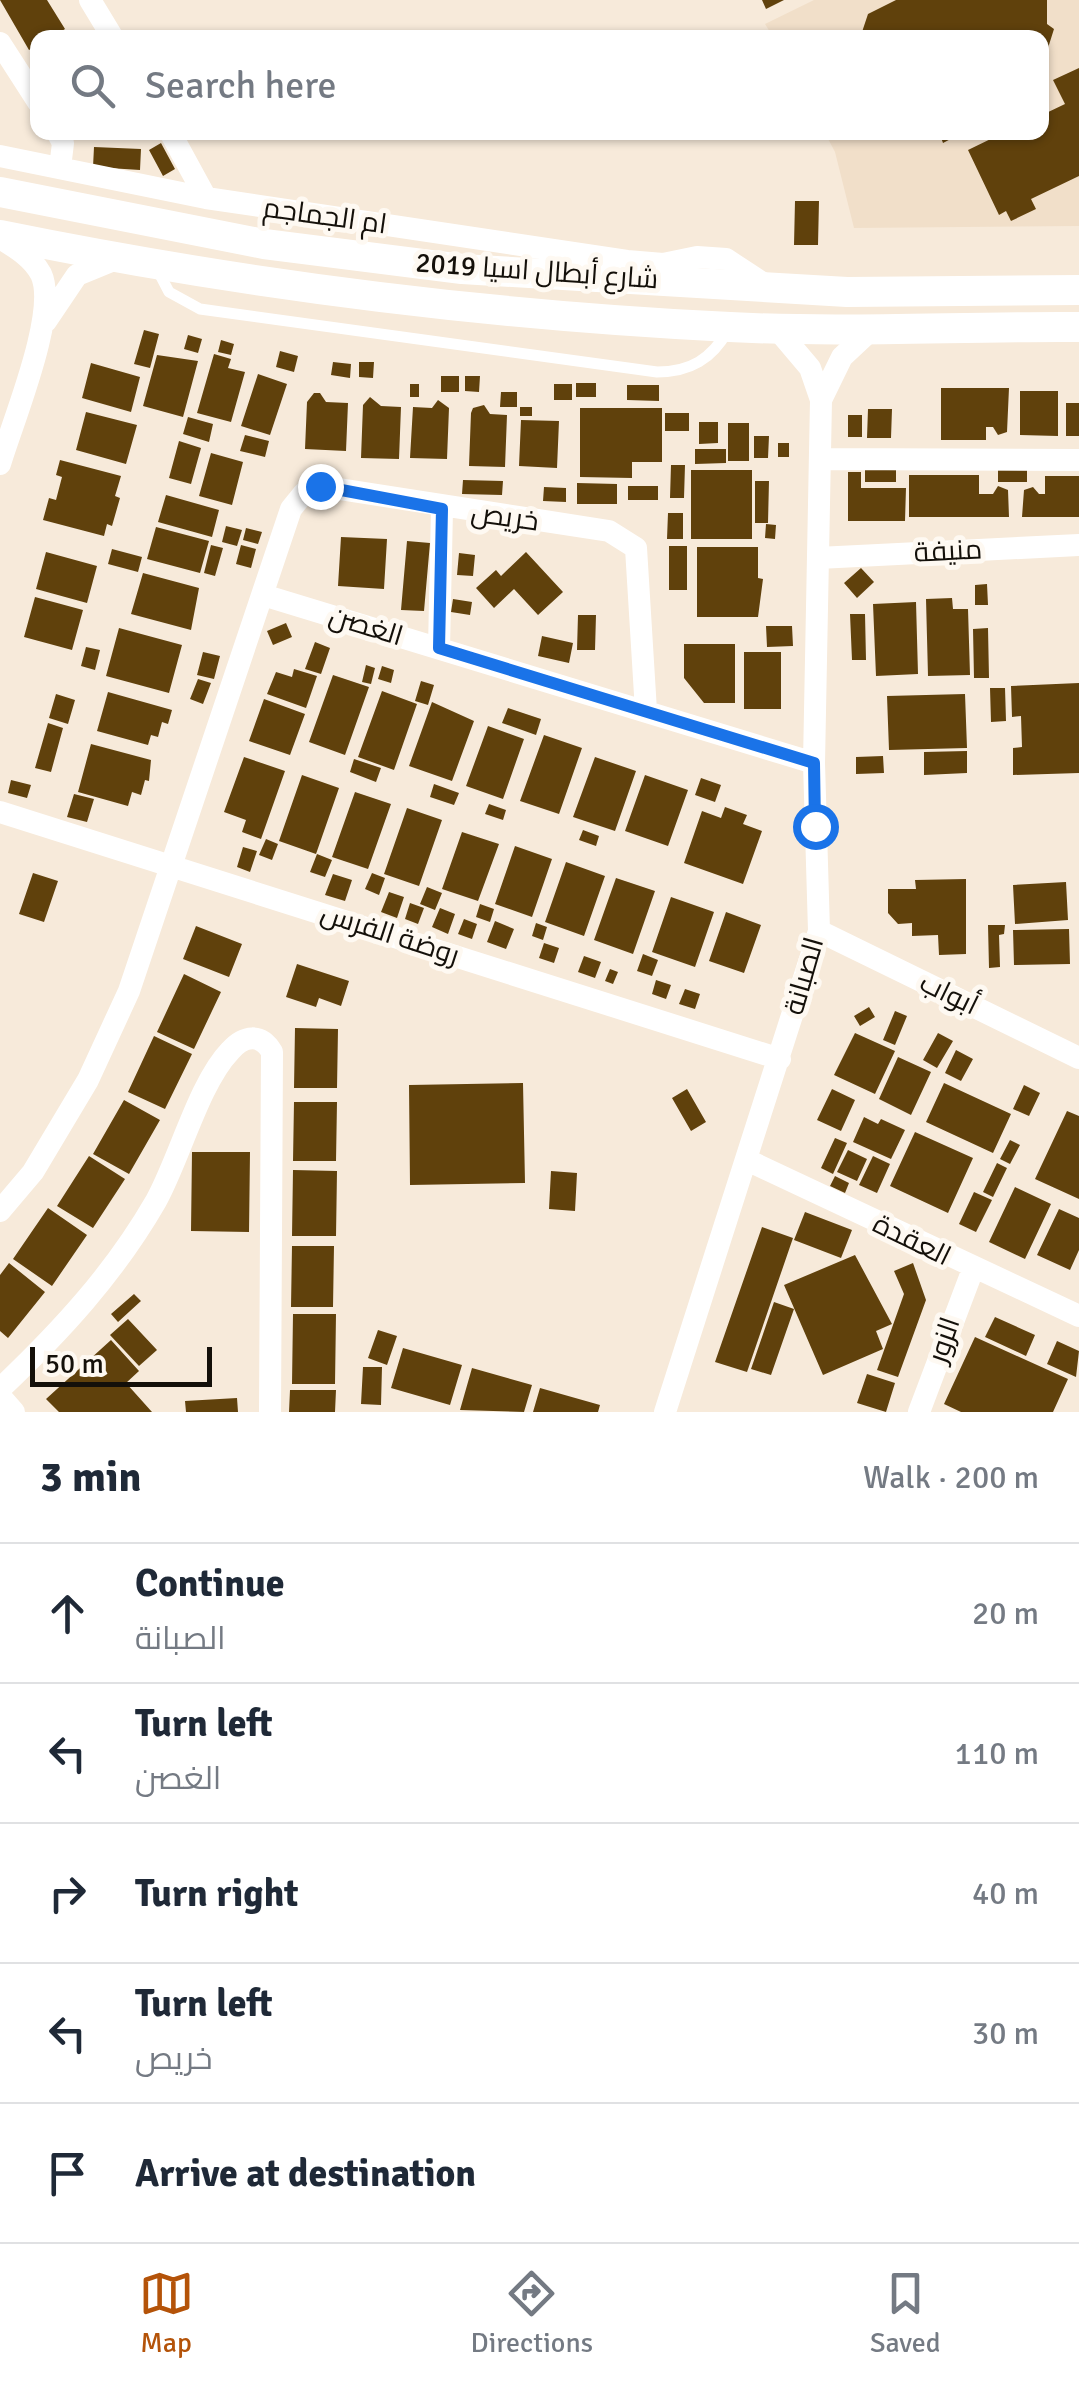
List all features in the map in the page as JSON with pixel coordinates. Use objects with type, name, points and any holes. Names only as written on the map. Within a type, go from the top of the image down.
[{"type":"main road","name":"شارع أبطال اسيا 2019","points":[[0,192],[264,244],[462,270],[764,284],[847,292],[1079,290]]},
{"type":"main road","name":"شارع أبطال اسيا 2019","points":[[0,237],[116,259],[490,311],[777,329],[1079,327]]},
{"type":"main road","points":[[847,292],[910,276],[1079,273]]},
{"type":"street","points":[[90,0],[108,30]]},
{"type":"street","points":[[0,43],[30,90]]},
{"type":"street","points":[[60,168],[61,140]]},
{"type":"street","points":[[174,140],[206,198]]},
{"type":"street","name":"ام الجماجم","points":[[0,156],[206,198],[627,261],[663,264],[697,257],[726,259],[764,284]]},
{"type":"street","points":[[0,237],[23,252],[42,275],[45,298],[40,333],[0,464]]},
{"type":"street","points":[[40,333],[77,274],[116,259]]},
{"type":"street","name":"الصبانة","points":[[665,1412],[819,931],[814,763],[821,400],[810,368],[777,329]]},
{"type":"street","name":"الصبانة","points":[[821,400],[842,356],[872,329]]},
{"type":"street","points":[[820,459],[1079,460]]},
{"type":"street","name":"خريص","points":[[0,1211],[33,1172],[88,1080],[130,991],[169,863],[292,508],[304,492],[320,486],[442,509],[609,532],[636,548],[646,711]]},
{"type":"street","points":[[439,648],[442,509]]},
{"type":"street","name":"منيفة","points":[[818,558],[1079,545]]},
{"type":"street","name":"الغصن","points":[[262,595],[814,763]]},
{"type":"street","name":"روضة الفرس","points":[[0,812],[780,1059]]},
{"type":"street","name":"أبواب","points":[[819,931],[1079,1058]]},
{"type":"street","points":[[0,1388],[75,1318],[130,1243],[157,1199],[220,1062],[242,1040],[255,1037],[266,1042],[272,1052],[270,1412]]},
{"type":"street","name":"العقدة","points":[[746,1160],[1079,1316]]},
{"type":"street","name":"الزور","points":[[919,1412],[973,1269]]},
{"type":"street","points":[[0,1396],[14,1412]]},
{"type":"lane","points":[[156,265],[169,292],[200,310],[657,372],[698,364],[718,347],[730,327]]},
{"type":"shaded area","points":[[814,0],[1079,0],[1079,226],[854,228],[829,140],[1049,140],[1049,30],[769,30],[765,24]]},
{"type":"building","points":[[0,0],[47,0],[65,29],[30,30],[29,50]]},
{"type":"building","points":[[762,0],[784,0],[766,9]]},
{"type":"building","points":[[896,0],[1047,0],[1047,24],[1054,29],[1049,45],[1049,30],[863,30],[868,14]]},
{"type":"building","points":[[1079,68],[1079,176],[1031,199],[1036,209],[1011,221],[1006,211],[999,215],[968,150],[989,140],[1049,140],[1049,112],[1065,104],[1053,80]]},
{"type":"building","points":[[161,143],[175,169],[163,176],[149,150]]},
{"type":"building","points":[[94,147],[141,149],[140,170],[93,167]]},
{"type":"building","points":[[795,201],[819,201],[818,245],[794,245]]},
{"type":"building","points":[[144,330],[159,334],[150,368],[134,364]]},
{"type":"building","points":[[188,335],[202,339],[198,353],[184,349]]},
{"type":"building","points":[[221,340],[234,344],[231,355],[218,352]]},
{"type":"building","points":[[280,351],[298,356],[294,372],[276,367]]},
{"type":"building","points":[[214,354],[231,359],[228,368],[245,372],[231,422],[197,413]]},
{"type":"building","points":[[157,355],[198,361],[183,417],[143,406]]},
{"type":"building","points":[[333,362],[351,364],[350,378],[331,375]]},
{"type":"building","points":[[359,362],[374,362],[373,378],[359,377]]},
{"type":"building","points":[[91,363],[140,377],[131,412],[82,398]]},
{"type":"building","points":[[258,374],[287,384],[270,435],[241,426]]},
{"type":"building","points":[[441,376],[459,376],[459,392],[441,392]]},
{"type":"building","points":[[465,376],[480,376],[479,392],[465,391]]},
{"type":"building","points":[[576,383],[596,383],[596,397],[576,397]]},
{"type":"building","points":[[410,384],[419,384],[419,397],[410,397]]},
{"type":"building","points":[[554,384],[572,384],[572,400],[554,400]]},
{"type":"building","points":[[627,385],[659,385],[659,401],[627,400]]},
{"type":"building","points":[[941,388],[1009,388],[1007,432],[998,435],[993,427],[986,427],[986,440],[941,440]]},
{"type":"building","points":[[1020,391],[1058,391],[1058,436],[1020,435]]},
{"type":"building","points":[[501,392],[517,392],[517,407],[500,407]]},
{"type":"building","points":[[314,393],[320,393],[326,402],[348,403],[346,451],[305,449],[307,402]]},
{"type":"building","points":[[370,397],[381,406],[401,407],[399,459],[361,458],[363,405]]},
{"type":"building","points":[[438,400],[449,408],[447,459],[410,458],[413,407],[432,408]]},
{"type":"building","points":[[1066,403],[1079,403],[1079,436],[1066,436]]},
{"type":"building","points":[[484,405],[490,414],[507,415],[505,467],[469,466],[471,413],[473,408]]},
{"type":"building","points":[[520,407],[532,407],[532,416],[520,416]]},
{"type":"building","points":[[580,408],[662,408],[662,462],[632,462],[632,478],[580,477]]},
{"type":"building","points":[[868,409],[892,409],[891,438],[867,438]]},
{"type":"building","points":[[86,412],[137,425],[126,464],[76,450]]},
{"type":"building","points":[[665,413],[689,413],[689,431],[665,431]]},
{"type":"building","points":[[848,415],[862,415],[862,437],[848,437]]},
{"type":"building","points":[[188,417],[213,424],[209,442],[183,434]]},
{"type":"building","points":[[521,420],[559,421],[557,468],[519,466]]},
{"type":"building","points":[[699,422],[718,422],[718,443],[699,444]]},
{"type":"building","points":[[728,423],[749,423],[749,461],[728,461]]},
{"type":"building","points":[[245,435],[269,441],[265,457],[240,451]]},
{"type":"building","points":[[754,436],[769,436],[768,458],[754,458]]},
{"type":"building","points":[[179,441],[201,448],[191,484],[169,478]]},
{"type":"building","points":[[778,443],[789,443],[789,457],[778,457]]},
{"type":"building","points":[[695,449],[726,449],[726,463],[695,464]]},
{"type":"building","points":[[211,453],[243,462],[232,505],[199,496]]},
{"type":"building","points":[[60,460],[121,476],[115,496],[120,498],[112,526],[107,524],[104,536],[43,520],[49,498],[56,500],[62,477],[56,475]]},
{"type":"building","points":[[671,465],[685,465],[684,498],[670,498]]},
{"type":"building","points":[[865,466],[896,466],[896,482],[865,482]]},
{"type":"building","points":[[998,467],[1027,467],[1027,482],[998,482]]},
{"type":"building","points":[[691,470],[752,470],[752,539],[691,539]]},
{"type":"building","points":[[848,472],[861,472],[861,488],[906,488],[905,521],[848,521]]},
{"type":"building","points":[[909,475],[979,475],[979,494],[993,494],[998,486],[1008,490],[1009,517],[909,517]]},
{"type":"building","points":[[1045,476],[1079,476],[1079,517],[1022,517],[1024,490],[1033,487],[1039,494],[1045,494]]},
{"type":"building","points":[[463,480],[503,481],[502,495],[462,494]]},
{"type":"building","points":[[755,481],[769,481],[768,523],[755,523]]},
{"type":"building","points":[[577,483],[617,484],[617,504],[577,504]]},
{"type":"building","points":[[628,486],[658,486],[658,500],[628,500]]},
{"type":"building","points":[[544,487],[566,488],[566,502],[543,501]]},
{"type":"building","points":[[166,495],[219,510],[212,537],[158,522]]},
{"type":"building","points":[[668,513],[683,513],[683,539],[667,539]]},
{"type":"building","points":[[766,524],[776,525],[775,539],[765,538]]},
{"type":"building","points":[[226,526],[242,530],[237,546],[222,542]]},
{"type":"building","points":[[156,527],[209,541],[200,573],[147,559]]},
{"type":"building","points":[[246,528],[262,532],[258,544],[243,540]]},
{"type":"building","points":[[341,537],[387,539],[384,589],[338,586]]},
{"type":"building","points":[[407,541],[430,543],[424,611],[401,610]]},
{"type":"building","points":[[211,545],[223,548],[215,576],[204,573]]},
{"type":"building","points":[[241,545],[256,549],[251,568],[236,564]]},
{"type":"building","points":[[669,546],[687,546],[687,590],[669,590]]},
{"type":"building","points":[[697,547],[758,547],[758,578],[763,579],[758,617],[697,617]]},
{"type":"building","points":[[112,549],[142,557],[138,572],[108,564]]},
{"type":"building","points":[[46,552],[97,566],[87,603],[36,589]]},
{"type":"building","points":[[526,552],[563,592],[538,615],[514,589],[494,608],[476,588],[496,570],[501,576]]},
{"type":"building","points":[[459,553],[475,555],[473,576],[457,575]]},
{"type":"building","points":[[861,568],[874,582],[857,598],[844,583]]},
{"type":"building","points":[[143,573],[199,588],[191,630],[131,614]]},
{"type":"building","points":[[987,584],[988,605],[975,605],[975,585]]},
{"type":"building","points":[[35,597],[83,610],[72,650],[24,637]]},
{"type":"building","points":[[952,598],[953,609],[968,609],[970,675],[928,676],[926,599]]},
{"type":"building","points":[[453,599],[472,602],[470,615],[451,612]]},
{"type":"building","points":[[916,602],[918,674],[876,676],[873,604]]},
{"type":"building","points":[[850,614],[865,614],[866,660],[852,660]]},
{"type":"building","points":[[578,615],[596,615],[595,650],[577,650]]},
{"type":"building","points":[[286,623],[292,637],[273,645],[267,631]]},
{"type":"building","points":[[766,626],[792,626],[793,646],[767,647]]},
{"type":"building","points":[[119,628],[182,645],[169,693],[106,676]]},
{"type":"building","points":[[988,628],[989,678],[974,678],[973,629]]},
{"type":"building","points":[[542,636],[573,643],[569,663],[538,656]]},
{"type":"building","points":[[315,642],[330,648],[321,674],[305,669]]},
{"type":"building","points":[[684,644],[735,644],[735,703],[704,703],[684,678]]},
{"type":"building","points":[[86,647],[100,650],[95,670],[81,666]]},
{"type":"building","points":[[203,652],[220,656],[214,679],[197,675]]},
{"type":"building","points":[[744,652],[781,652],[781,709],[744,709]]},
{"type":"building","points":[[366,665],[375,668],[371,684],[362,682]]},
{"type":"building","points":[[382,666],[394,670],[391,683],[378,679]]},
{"type":"building","points":[[294,669],[317,676],[306,708],[267,694],[276,672],[292,677]]},
{"type":"building","points":[[333,675],[369,687],[345,755],[309,742]]},
{"type":"building","points":[[198,679],[211,683],[203,704],[190,699]]},
{"type":"building","points":[[421,681],[434,685],[428,705],[415,701]]},
{"type":"building","points":[[1079,683],[1079,773],[1013,775],[1013,748],[1022,747],[1021,716],[1012,717],[1011,686]]},
{"type":"building","points":[[990,688],[1005,688],[1006,721],[991,722]]},
{"type":"building","points":[[382,691],[417,704],[394,770],[358,757]]},
{"type":"building","points":[[108,692],[172,710],[168,724],[162,722],[158,737],[151,735],[148,745],[97,731]]},
{"type":"building","points":[[56,694],[75,700],[68,724],[49,718]]},
{"type":"building","points":[[965,694],[967,748],[889,750],[887,696]]},
{"type":"building","points":[[264,699],[305,714],[290,755],[249,741]]},
{"type":"building","points":[[432,702],[474,721],[452,781],[409,766]]},
{"type":"building","points":[[508,708],[541,719],[536,735],[502,723]]},
{"type":"building","points":[[48,723],[63,728],[51,772],[35,768]]},
{"type":"building","points":[[488,726],[524,739],[503,799],[466,786]]},
{"type":"building","points":[[544,735],[582,748],[559,814],[520,801]]},
{"type":"building","points":[[91,744],[151,760],[149,781],[145,780],[141,795],[132,792],[128,806],[78,792]]},
{"type":"building","points":[[967,751],[967,773],[924,775],[924,752]]},
{"type":"building","points":[[883,756],[884,773],[856,774],[856,757]]},
{"type":"building","points":[[244,757],[285,771],[261,839],[242,832],[246,820],[224,812]]},
{"type":"building","points":[[595,757],[636,771],[615,831],[573,817]]},
{"type":"building","points":[[354,759],[381,768],[376,782],[350,772]]},
{"type":"building","points":[[302,775],[339,788],[316,854],[279,841]]},
{"type":"building","points":[[645,775],[688,790],[668,846],[625,831]]},
{"type":"building","points":[[701,778],[721,785],[715,802],[695,795]]},
{"type":"building","points":[[11,780],[31,785],[27,798],[8,793]]},
{"type":"building","points":[[434,784],[459,793],[454,805],[430,797]]},
{"type":"building","points":[[355,792],[391,804],[368,869],[332,857]]},
{"type":"building","points":[[74,794],[94,799],[87,822],[67,817]]},
{"type":"building","points":[[489,804],[506,810],[503,820],[485,814]]},
{"type":"building","points":[[725,807],[747,815],[743,824],[762,831],[743,884],[684,863],[702,811],[721,818]]},
{"type":"building","points":[[407,808],[442,820],[419,886],[384,874]]},
{"type":"building","points":[[583,830],[599,836],[596,846],[579,840]]},
{"type":"building","points":[[462,832],[499,844],[478,901],[442,889]]},
{"type":"building","points":[[266,839],[278,844],[272,860],[259,855]]},
{"type":"building","points":[[515,846],[552,859],[532,917],[495,904]]},
{"type":"building","points":[[243,847],[257,851],[250,872],[237,867]]},
{"type":"building","points":[[317,854],[332,860],[325,877],[310,872]]},
{"type":"building","points":[[566,862],[605,876],[584,936],[545,922]]},
{"type":"building","points":[[33,873],[58,881],[44,922],[19,914]]},
{"type":"building","points":[[372,873],[385,878],[379,895],[365,889]]},
{"type":"building","points":[[333,874],[352,880],[345,901],[325,895]]},
{"type":"building","points":[[616,878],[655,891],[633,954],[594,940]]},
{"type":"building","points":[[966,879],[966,954],[939,955],[938,935],[912,936],[912,923],[898,924],[888,913],[888,889],[916,889],[915,880]]},
{"type":"building","points":[[1066,882],[1068,920],[1015,924],[1013,885]]},
{"type":"building","points":[[427,887],[442,893],[435,910],[420,904]]},
{"type":"building","points":[[389,892],[404,897],[397,918],[381,912]]},
{"type":"building","points":[[671,897],[714,912],[695,967],[652,952]]},
{"type":"building","points":[[410,903],[424,908],[418,924],[405,919]]},
{"type":"building","points":[[480,904],[494,909],[490,922],[476,917]]},
{"type":"building","points":[[440,908],[455,914],[448,934],[432,927]]},
{"type":"building","points":[[726,912],[761,925],[744,973],[709,961]]},
{"type":"building","points":[[464,919],[477,924],[472,939],[458,934]]},
{"type":"building","points":[[495,921],[514,929],[506,949],[487,942]]},
{"type":"building","points":[[536,923],[547,927],[543,940],[532,936]]},
{"type":"building","points":[[988,925],[1005,925],[1004,934],[999,935],[1000,967],[989,968]]},
{"type":"building","points":[[196,926],[242,944],[229,977],[183,959]]},
{"type":"building","points":[[1069,929],[1070,964],[1014,965],[1013,930]]},
{"type":"building","points":[[544,943],[559,948],[554,963],[539,958]]},
{"type":"building","points":[[643,954],[658,960],[652,976],[637,971]]},
{"type":"building","points":[[584,956],[601,962],[595,978],[578,972]]},
{"type":"building","points":[[297,964],[349,981],[341,1006],[319,998],[316,1007],[286,997]]},
{"type":"building","points":[[610,969],[618,972],[613,984],[605,981]]},
{"type":"building","points":[[184,974],[221,992],[194,1049],[157,1032]]},
{"type":"building","points":[[656,980],[671,985],[666,999],[652,994]]},
{"type":"building","points":[[685,989],[700,994],[695,1009],[679,1004]]},
{"type":"building","points":[[869,1007],[875,1017],[860,1026],[854,1016]]},
{"type":"building","points":[[895,1011],[907,1016],[895,1045],[883,1040]]},
{"type":"building","points":[[295,1028],[338,1029],[337,1088],[294,1088]]},
{"type":"building","points":[[855,1033],[895,1051],[875,1094],[834,1075]]},
{"type":"building","points":[[938,1033],[953,1041],[937,1068],[923,1060]]},
{"type":"building","points":[[154,1036],[192,1054],[165,1109],[128,1092]]},
{"type":"building","points":[[956,1050],[973,1059],[961,1081],[945,1073]]},
{"type":"building","points":[[898,1057],[931,1072],[911,1115],[879,1099]]},
{"type":"building","points":[[523,1083],[525,1183],[410,1185],[409,1085]]},
{"type":"building","points":[[944,1083],[1011,1114],[993,1153],[926,1122]]},
{"type":"building","points":[[1024,1085],[1040,1093],[1029,1116],[1013,1109]]},
{"type":"building","points":[[687,1089],[706,1122],[691,1131],[672,1098]]},
{"type":"building","points":[[832,1089],[855,1100],[841,1131],[817,1120]]},
{"type":"building","points":[[124,1100],[160,1120],[129,1174],[93,1154]]},
{"type":"building","points":[[294,1102],[337,1102],[336,1161],[293,1161]]},
{"type":"building","points":[[1067,1111],[1079,1116],[1079,1199],[1035,1179]]},
{"type":"building","points":[[864,1117],[878,1124],[881,1119],[905,1130],[891,1159],[853,1142]]},
{"type":"building","points":[[915,1132],[973,1158],[948,1213],[890,1186]]},
{"type":"building","points":[[835,1138],[847,1143],[833,1174],[821,1168]]},
{"type":"building","points":[[1010,1140],[1020,1145],[1010,1164],[1000,1159]]},
{"type":"building","points":[[848,1150],[867,1159],[857,1181],[837,1172]]},
{"type":"building","points":[[192,1152],[250,1152],[249,1232],[191,1231]]},
{"type":"building","points":[[89,1156],[125,1179],[93,1228],[57,1206]]},
{"type":"building","points":[[873,1156],[890,1164],[877,1193],[859,1185]]},
{"type":"building","points":[[997,1163],[1007,1168],[993,1197],[983,1192]]},
{"type":"building","points":[[293,1170],[337,1171],[336,1236],[292,1236]]},
{"type":"building","points":[[551,1171],[577,1173],[575,1211],[549,1209]]},
{"type":"building","points":[[835,1176],[849,1183],[845,1193],[830,1186]]},
{"type":"building","points":[[1015,1187],[1051,1204],[1025,1259],[989,1242]]},
{"type":"building","points":[[974,1192],[992,1200],[976,1232],[959,1224]]},
{"type":"building","points":[[48,1208],[87,1235],[52,1286],[13,1259]]},
{"type":"building","points":[[1059,1209],[1079,1218],[1079,1250],[1070,1270],[1037,1255]]},
{"type":"building","points":[[805,1212],[852,1230],[841,1258],[794,1240]]},
{"type":"building","points":[[762,1227],[793,1238],[747,1372],[715,1362]]},
{"type":"building","points":[[292,1246],[334,1246],[333,1307],[291,1307]]},
{"type":"building","points":[[855,1255],[892,1324],[876,1331],[883,1349],[823,1375],[784,1285]]},
{"type":"building","points":[[9,1263],[45,1292],[8,1338],[0,1331],[0,1275]]},
{"type":"building","points":[[913,1263],[926,1300],[898,1377],[877,1370],[904,1294],[894,1271]]},
{"type":"building","points":[[134,1294],[141,1301],[118,1322],[111,1314]]},
{"type":"building","points":[[774,1302],[794,1309],[771,1375],[751,1369]]},
{"type":"building","points":[[293,1314],[336,1314],[335,1384],[292,1384]]},
{"type":"building","points":[[995,1317],[1035,1335],[1026,1356],[985,1337]]},
{"type":"building","points":[[128,1319],[157,1350],[139,1366],[110,1335]]},
{"type":"building","points":[[378,1330],[397,1336],[387,1365],[368,1358]]},
{"type":"building","points":[[975,1337],[1068,1379],[1053,1412],[961,1412],[944,1404]]},
{"type":"building","points":[[111,1340],[139,1371],[126,1383],[152,1412],[59,1412],[46,1399]]},
{"type":"building","points":[[1057,1341],[1079,1351],[1076,1377],[1047,1364]]},
{"type":"building","points":[[403,1348],[462,1365],[450,1405],[391,1388]]},
{"type":"building","points":[[363,1367],[382,1367],[381,1405],[361,1404]]},
{"type":"building","points":[[472,1368],[532,1385],[524,1412],[460,1410]]},
{"type":"building","points":[[867,1374],[895,1383],[886,1412],[857,1403]]},
{"type":"building","points":[[540,1388],[600,1405],[598,1412],[533,1412]]},
{"type":"building","points":[[290,1390],[336,1390],[335,1412],[289,1412]]},
{"type":"building","points":[[237,1398],[238,1412],[186,1412],[185,1401]]},
{"type":"route","points":[[320,486],[442,509],[439,648],[814,763],[815,826]]}]
